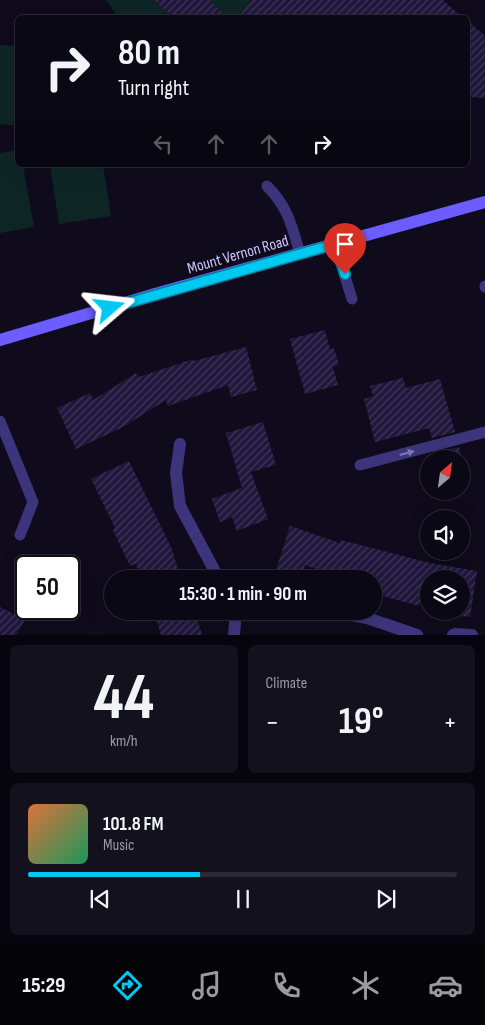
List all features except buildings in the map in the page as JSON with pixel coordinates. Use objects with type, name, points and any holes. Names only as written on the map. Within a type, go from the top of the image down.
[{"type":"main road","name":"Mount Vernon Road","points":[[0,340],[335,244],[484,205]]},
{"type":"main road","points":[[0,351],[25,333]]},
{"type":"street","points":[[180,444],[176,473],[180,506],[214,570]]},
{"type":"street","points":[[234,635],[235,620]]},
{"type":"street","points":[[373,620],[417,635]]},
{"type":"street","points":[[453,635],[472,635]]},
{"type":"lane","points":[[267,186],[280,198],[289,218],[300,254]]},
{"type":"lane","points":[[335,244],[352,299]]},
{"type":"lane","points":[[0,421],[33,502],[20,535]]},
{"type":"lane","points":[[360,465],[485,432]]},
{"type":"green space","points":[[106,0],[154,0],[172,15],[117,15]]},
{"type":"green space","points":[[209,0],[252,0],[239,15],[204,15]]},
{"type":"green space","points":[[0,45],[15,46],[15,126],[0,124]]},
{"type":"green space","points":[[15,150],[15,167],[23,167],[34,227],[0,233],[0,153]]},
{"type":"green space","points":[[50,167],[103,167],[111,216],[59,224]]},
{"type":"route","points":[[110,308],[335,244],[345,274]]}]
